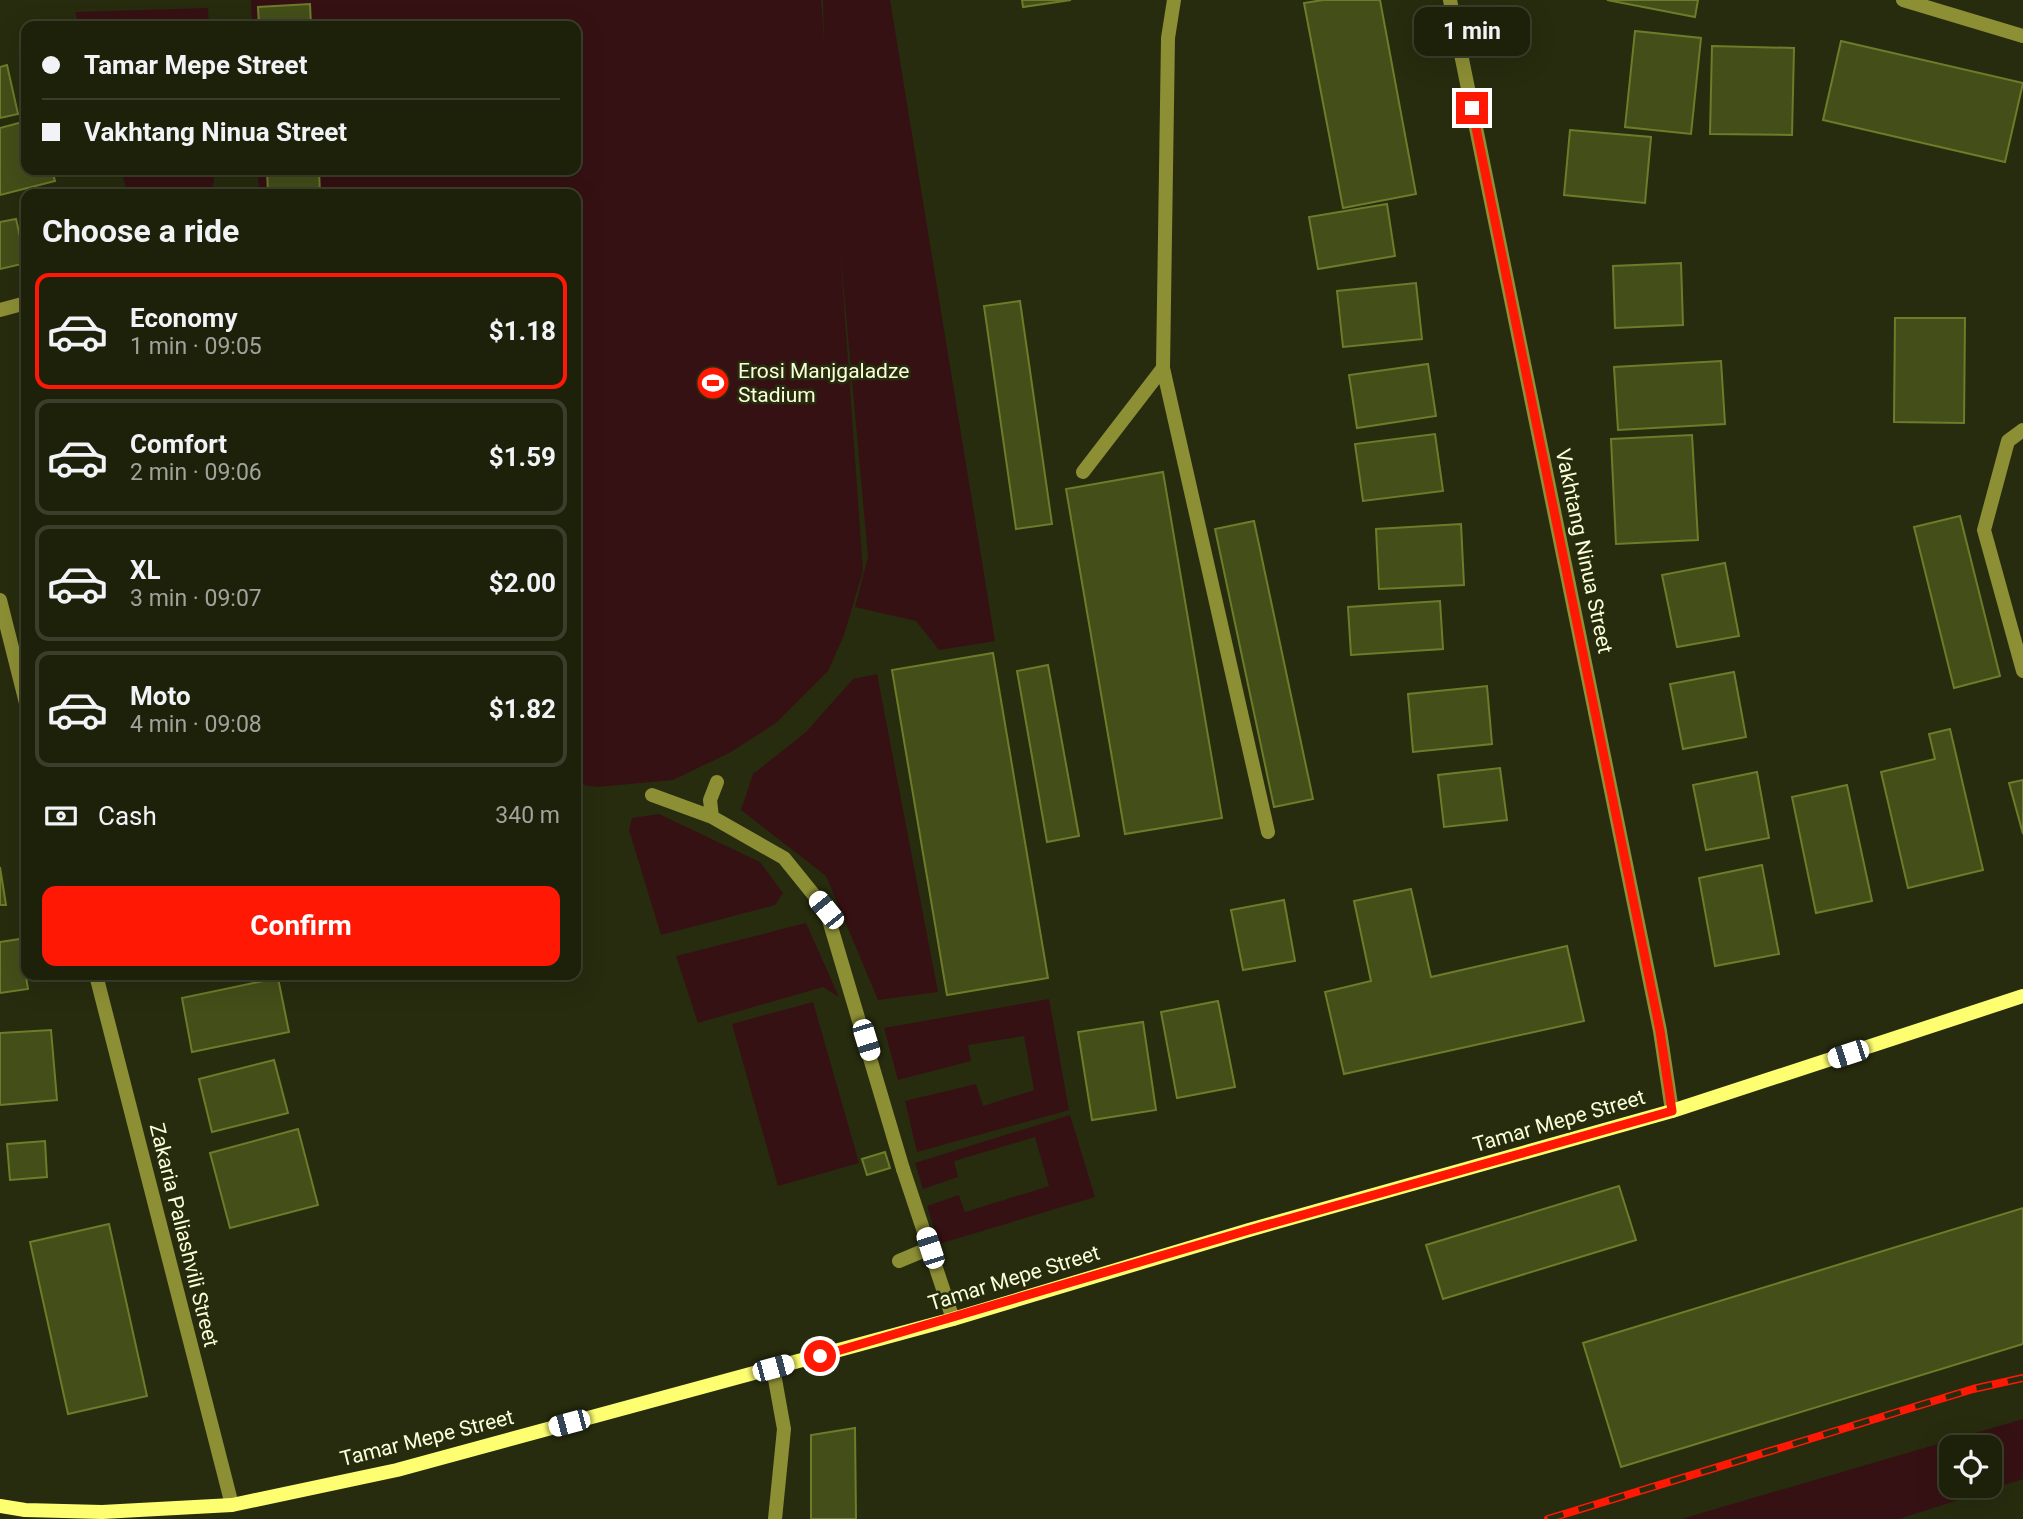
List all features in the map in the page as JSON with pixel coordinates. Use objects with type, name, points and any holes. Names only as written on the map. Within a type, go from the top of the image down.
[{"type":"main road","name":"Tamar Mepe Street","points":[[0,1506],[25,1510],[102,1512],[232,1505],[397,1470],[953,1319],[1249,1230],[1672,1111],[2023,996]]},
{"type":"street","points":[[1174,0],[1168,38],[1163,368],[1268,832]]},
{"type":"street","name":"Vakhtang Ninua Street","points":[[1450,0],[1655,1004],[1672,1111]]},
{"type":"street","points":[[1903,0],[2023,36]]},
{"type":"street","points":[[0,310],[21,304]]},
{"type":"street","points":[[1083,472],[1163,368]]},
{"type":"street","points":[[2023,430],[2008,441],[1984,530],[2023,671]]},
{"type":"street","points":[[0,600],[21,683]]},
{"type":"street","points":[[712,817],[710,800],[717,782]]},
{"type":"street","points":[[652,795],[712,817],[783,858],[826,910],[903,1169],[953,1319]]},
{"type":"street","name":"Zakaria Paliashvili Street","points":[[97,980],[232,1505]]},
{"type":"street","points":[[899,1261],[930,1248]]},
{"type":"street","points":[[773,1368],[783,1429],[775,1519]]},
{"type":"shaded area","name":"Erosi Manjgaladze Stadium","points":[[251,0],[821,0],[824,41],[823,0],[890,0],[995,641],[939,650],[916,621],[855,607],[868,557],[840,248],[863,571],[844,635],[828,671],[776,723],[731,752],[673,780],[597,787],[581,785],[581,189],[259,189],[258,175],[581,175],[581,21],[252,21]]},
{"type":"shaded area","points":[[208,8],[209,21],[78,21],[75,12]]},
{"type":"shaded area","points":[[122,175],[215,175],[212,189],[127,189]]},
{"type":"shaded area","points":[[877,674],[938,992],[878,1000],[826,876],[741,810],[753,774],[806,732],[853,679]]},
{"type":"shaded area","points":[[659,814],[760,862],[783,893],[775,905],[661,935],[629,830],[632,818]]},
{"type":"shaded area","points":[[806,923],[839,997],[823,987],[698,1023],[676,956]]},
{"type":"shaded area","points":[[1049,999],[1069,1110],[917,1152],[905,1101],[976,1084],[983,1106],[1034,1090],[1024,1036],[968,1045],[971,1061],[898,1080],[884,1028]]},
{"type":"shaded area","points":[[813,1002],[859,1163],[778,1186],[732,1024]]},
{"type":"shaded area","points":[[1070,1115],[1095,1197],[939,1244],[927,1206],[959,1195],[965,1212],[1049,1186],[1035,1137],[954,1161],[958,1177],[923,1189],[915,1163]]},
{"type":"shaded area","points":[[2023,1419],[2023,1479],[2002,1486],[2002,1435],[1968,1435]]},
{"type":"shaded area","points":[[1939,1444],[1939,1498],[1964,1498],[1899,1519],[1681,1519]]},
{"type":"building","points":[[1022,0],[1071,0],[1023,7]]},
{"type":"building","points":[[1323,0],[1380,0],[1416,194],[1343,208],[1304,3]]},
{"type":"building","points":[[1607,0],[1698,0],[1695,17]]},
{"type":"building","points":[[310,4],[311,21],[259,21],[258,7]]},
{"type":"building","points":[[1635,31],[1701,38],[1691,134],[1625,127]]},
{"type":"building","points":[[1841,41],[2023,83],[2005,162],[1823,120]]},
{"type":"building","points":[[1712,46],[1794,48],[1792,135],[1710,134]]},
{"type":"building","points":[[7,65],[18,114],[0,118],[0,67]]},
{"type":"building","points":[[21,122],[21,175],[53,175],[55,181],[0,195],[0,128]]},
{"type":"building","points":[[1570,130],[1651,137],[1645,203],[1564,195]]},
{"type":"building","points":[[267,175],[319,175],[320,189],[268,189]]},
{"type":"building","points":[[1387,204],[1395,256],[1318,269],[1309,217]]},
{"type":"building","points":[[16,219],[21,241],[21,264],[0,269],[0,222]]},
{"type":"building","points":[[1681,263],[1683,325],[1615,328],[1613,266]]},
{"type":"building","points":[[1416,283],[1422,339],[1343,347],[1337,291]]},
{"type":"building","points":[[1020,301],[1052,524],[1016,529],[984,306]]},
{"type":"building","points":[[1895,318],[1965,318],[1964,423],[1894,422]]},
{"type":"building","points":[[1721,361],[1725,424],[1618,430],[1614,367]]},
{"type":"building","points":[[1428,364],[1436,416],[1357,428],[1349,375]]},
{"type":"building","points":[[1435,434],[1443,491],[1363,501],[1355,444]]},
{"type":"building","points":[[1692,435],[1698,540],[1616,544],[1611,439]]},
{"type":"building","points":[[1163,472],[1222,818],[1125,834],[1066,489]]},
{"type":"building","points":[[1960,516],[2000,676],[1954,688],[1914,527]]},
{"type":"building","points":[[1254,521],[1313,799],[1274,807],[1215,529]]},
{"type":"building","points":[[1461,524],[1464,585],[1379,589],[1376,529]]},
{"type":"building","points":[[1725,563],[1739,636],[1677,647],[1662,575]]},
{"type":"building","points":[[1440,601],[1443,649],[1351,655],[1348,607]]},
{"type":"building","points":[[993,653],[1048,978],[947,995],[892,670]]},
{"type":"building","points":[[1048,665],[1079,836],[1047,842],[1017,671]]},
{"type":"building","points":[[1734,672],[1746,737],[1683,749],[1670,684]]},
{"type":"building","points":[[1487,686],[1492,744],[1413,752],[1408,694]]},
{"type":"building","points":[[1950,729],[1983,870],[1908,888],[1881,772],[1935,759],[1929,734]]},
{"type":"building","points":[[1500,768],[1507,820],[1444,827],[1438,775]]},
{"type":"building","points":[[1757,772],[1769,838],[1706,850],[1693,785]]},
{"type":"building","points":[[2023,780],[2023,834],[2009,783]]},
{"type":"building","points":[[1847,785],[1872,901],[1816,913],[1792,797]]},
{"type":"building","points":[[1762,865],[1779,954],[1715,966],[1699,878]]},
{"type":"building","points":[[0,867],[6,905],[0,905]]},
{"type":"building","points":[[1411,889],[1431,977],[1567,946],[1584,1021],[1344,1074],[1325,992],[1371,981],[1354,901]]},
{"type":"building","points":[[1284,900],[1295,961],[1243,970],[1231,910]]},
{"type":"building","points":[[20,939],[21,980],[27,980],[28,989],[0,993],[0,942]]},
{"type":"building","points":[[278,980],[289,1032],[192,1052],[182,998]]},
{"type":"building","points":[[1218,1001],[1235,1087],[1177,1098],[1161,1012]]},
{"type":"building","points":[[1143,1022],[1156,1110],[1092,1120],[1078,1032]]},
{"type":"building","points":[[51,1030],[57,1100],[0,1105],[0,1033]]},
{"type":"building","points":[[274,1060],[288,1113],[212,1132],[199,1079]]},
{"type":"building","points":[[298,1129],[318,1205],[230,1228],[210,1153]]},
{"type":"building","points":[[45,1141],[47,1177],[10,1180],[7,1144]]},
{"type":"building","points":[[885,1152],[890,1168],[867,1175],[862,1159]]},
{"type":"building","points":[[1619,1186],[1636,1240],[1443,1299],[1426,1245]]},
{"type":"building","points":[[2023,1208],[2023,1344],[1621,1467],[1583,1343]]},
{"type":"building","points":[[109,1224],[147,1396],[68,1414],[30,1242]]},
{"type":"building","points":[[855,1428],[856,1519],[811,1519],[811,1435]]},
{"type":"railway","points":[[1548,1519],[1973,1389],[2023,1378]]},
{"type":"place","name":"Erosi Manjgaladze Stadium","points":[[713,383]]},
{"type":"route","points":[[820,1356],[1249,1230],[1672,1111],[1660,1031],[1472,108]]}]
